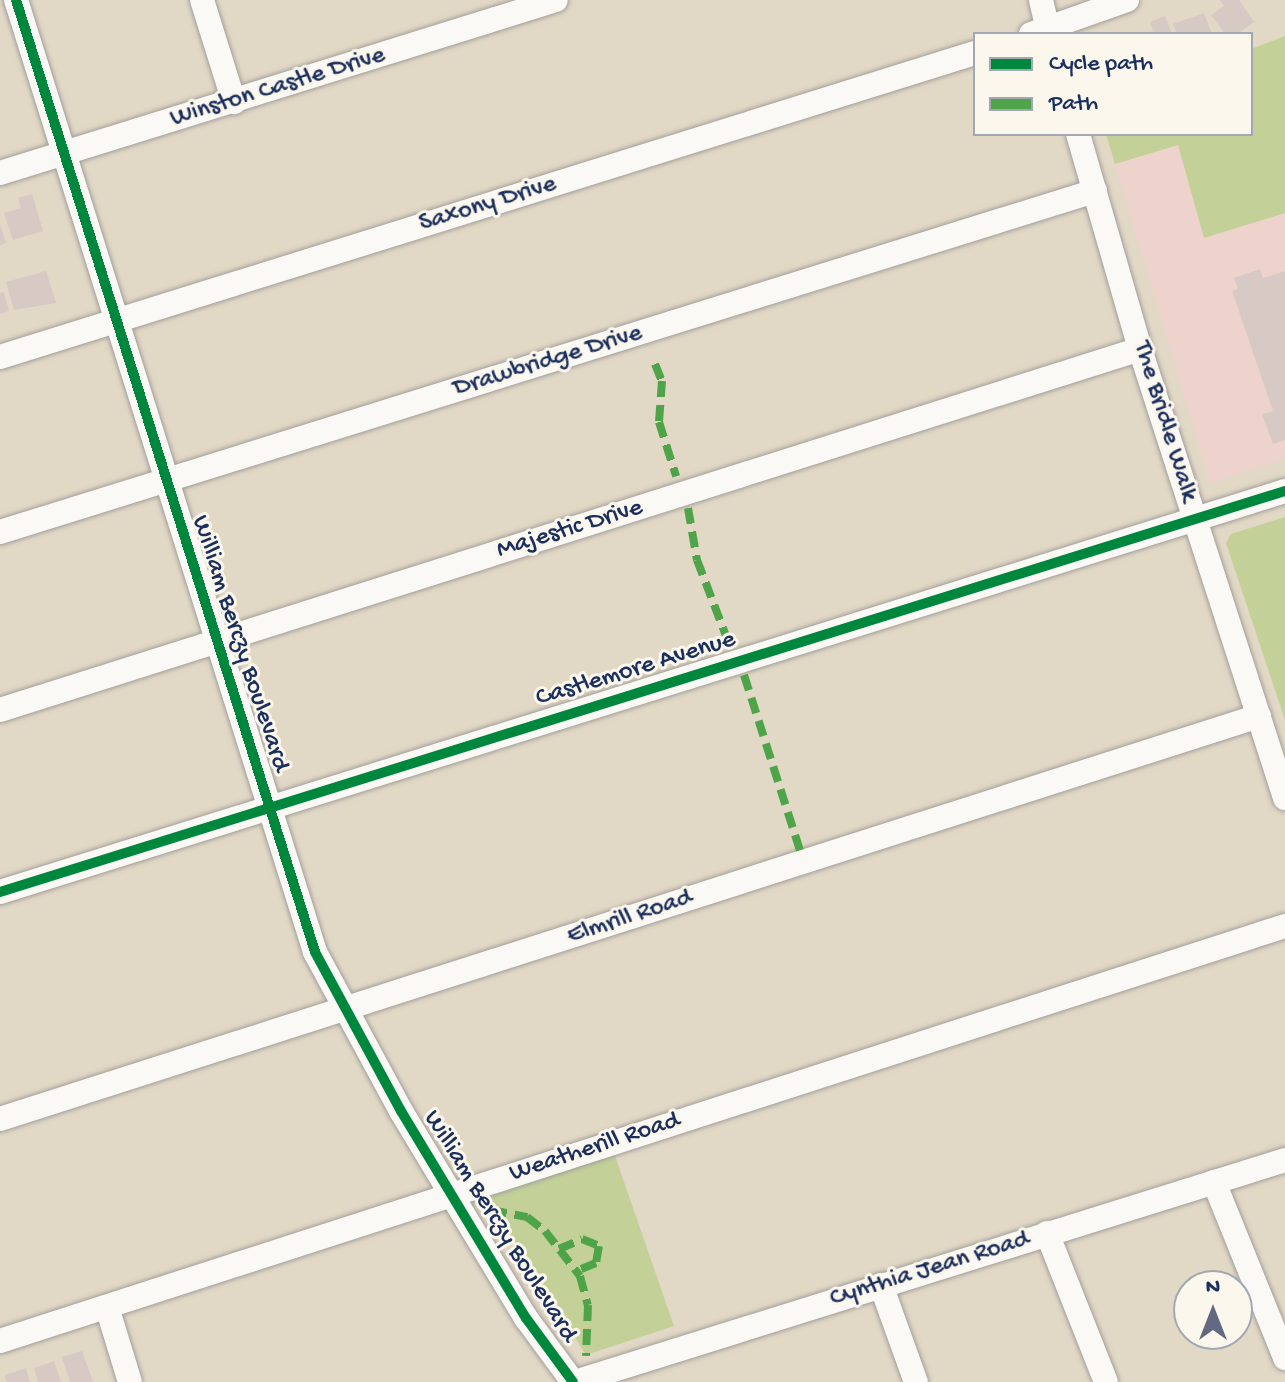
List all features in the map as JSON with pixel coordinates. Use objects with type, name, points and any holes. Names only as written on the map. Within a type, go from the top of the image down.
[{"type":"street","points":[[202,0],[234,102]]},
{"type":"street","name":"Winston Castle Drive","points":[[0,173],[556,0]]},
{"type":"street","points":[[1041,0],[1043,32],[1127,0]]},
{"type":"street","name":"William Berczy Boulevard","points":[[14,2],[315,952],[342,1009],[451,1194],[526,1318],[574,1382]]},
{"type":"street","name":"Saxony Drive","points":[[0,357],[973,54]]},
{"type":"street","name":"The Bridle Walk","points":[[1079,136],[1140,349],[1285,798]]},
{"type":"street","name":"Drawbridge Drive","points":[[0,532],[1095,191]]},
{"type":"street","name":"Majestic Drive","points":[[0,710],[1140,349]]},
{"type":"street","name":"Castlemore Avenue","points":[[0,892],[1285,491]]},
{"type":"street","name":"Elmrill Road","points":[[0,1119],[1259,716]]},
{"type":"street","name":"Weatherill Road","points":[[0,1341],[1285,926]]},
{"type":"street","name":"Cynthia Jean Road","points":[[574,1382],[1285,1160]]},
{"type":"street","points":[[1214,1182],[1285,1358]]},
{"type":"street","points":[[1047,1233],[1106,1382]]},
{"type":"street","points":[[881,1285],[916,1382]]},
{"type":"street","points":[[107,1307],[130,1382]]},
{"type":"shaded area","points":[[1178,144],[1205,238],[1285,213],[1285,459],[1210,483],[1115,164]]},
{"type":"green space","points":[[1285,36],[1285,213],[1204,238],[1178,145],[1115,164],[1107,136],[1253,136],[1253,48]]},
{"type":"green space","points":[[1285,517],[1285,720],[1226,543],[1231,534]]},
{"type":"green space","points":[[614,1153],[674,1326],[586,1355],[486,1198]]},
{"type":"building","points":[[1220,0],[1239,0],[1254,22],[1240,32],[1224,32],[1211,15],[1224,6]]},
{"type":"building","points":[[1204,13],[1211,32],[1176,32],[1173,24]]},
{"type":"building","points":[[1165,16],[1171,32],[1151,32],[1150,22]]},
{"type":"building","points":[[32,194],[43,231],[13,240],[4,213],[21,208],[18,198]]},
{"type":"building","points":[[0,224],[6,243],[0,245]]},
{"type":"building","points":[[1260,269],[1263,278],[1285,271],[1285,440],[1273,444],[1262,414],[1273,411],[1232,291],[1238,289],[1234,278]]},
{"type":"building","points":[[46,271],[56,303],[14,310],[6,282]]},
{"type":"building","points":[[4,292],[9,311],[0,314],[0,293]]},
{"type":"building","points":[[82,1351],[93,1382],[70,1382],[62,1357]]},
{"type":"building","points":[[54,1361],[61,1382],[38,1382],[34,1368]]},
{"type":"building","points":[[26,1368],[30,1382],[7,1382],[5,1375]]},
{"type":"marked path","points":[[655,364],[662,381],[659,422],[676,476]]},
{"type":"marked path","points":[[688,508],[697,560],[726,636]]},
{"type":"marked path","points":[[744,675],[800,850]]},
{"type":"marked path","points":[[491,1210],[527,1217],[545,1231],[580,1276],[588,1305],[586,1356]]},
{"type":"marked path","points":[[559,1249],[582,1239],[599,1246],[596,1263],[576,1271]]},
{"type":"cycle path","points":[[16,0],[315,952],[401,1111],[526,1318],[573,1382]]},
{"type":"cycle path","points":[[0,892],[1285,491]]}]
